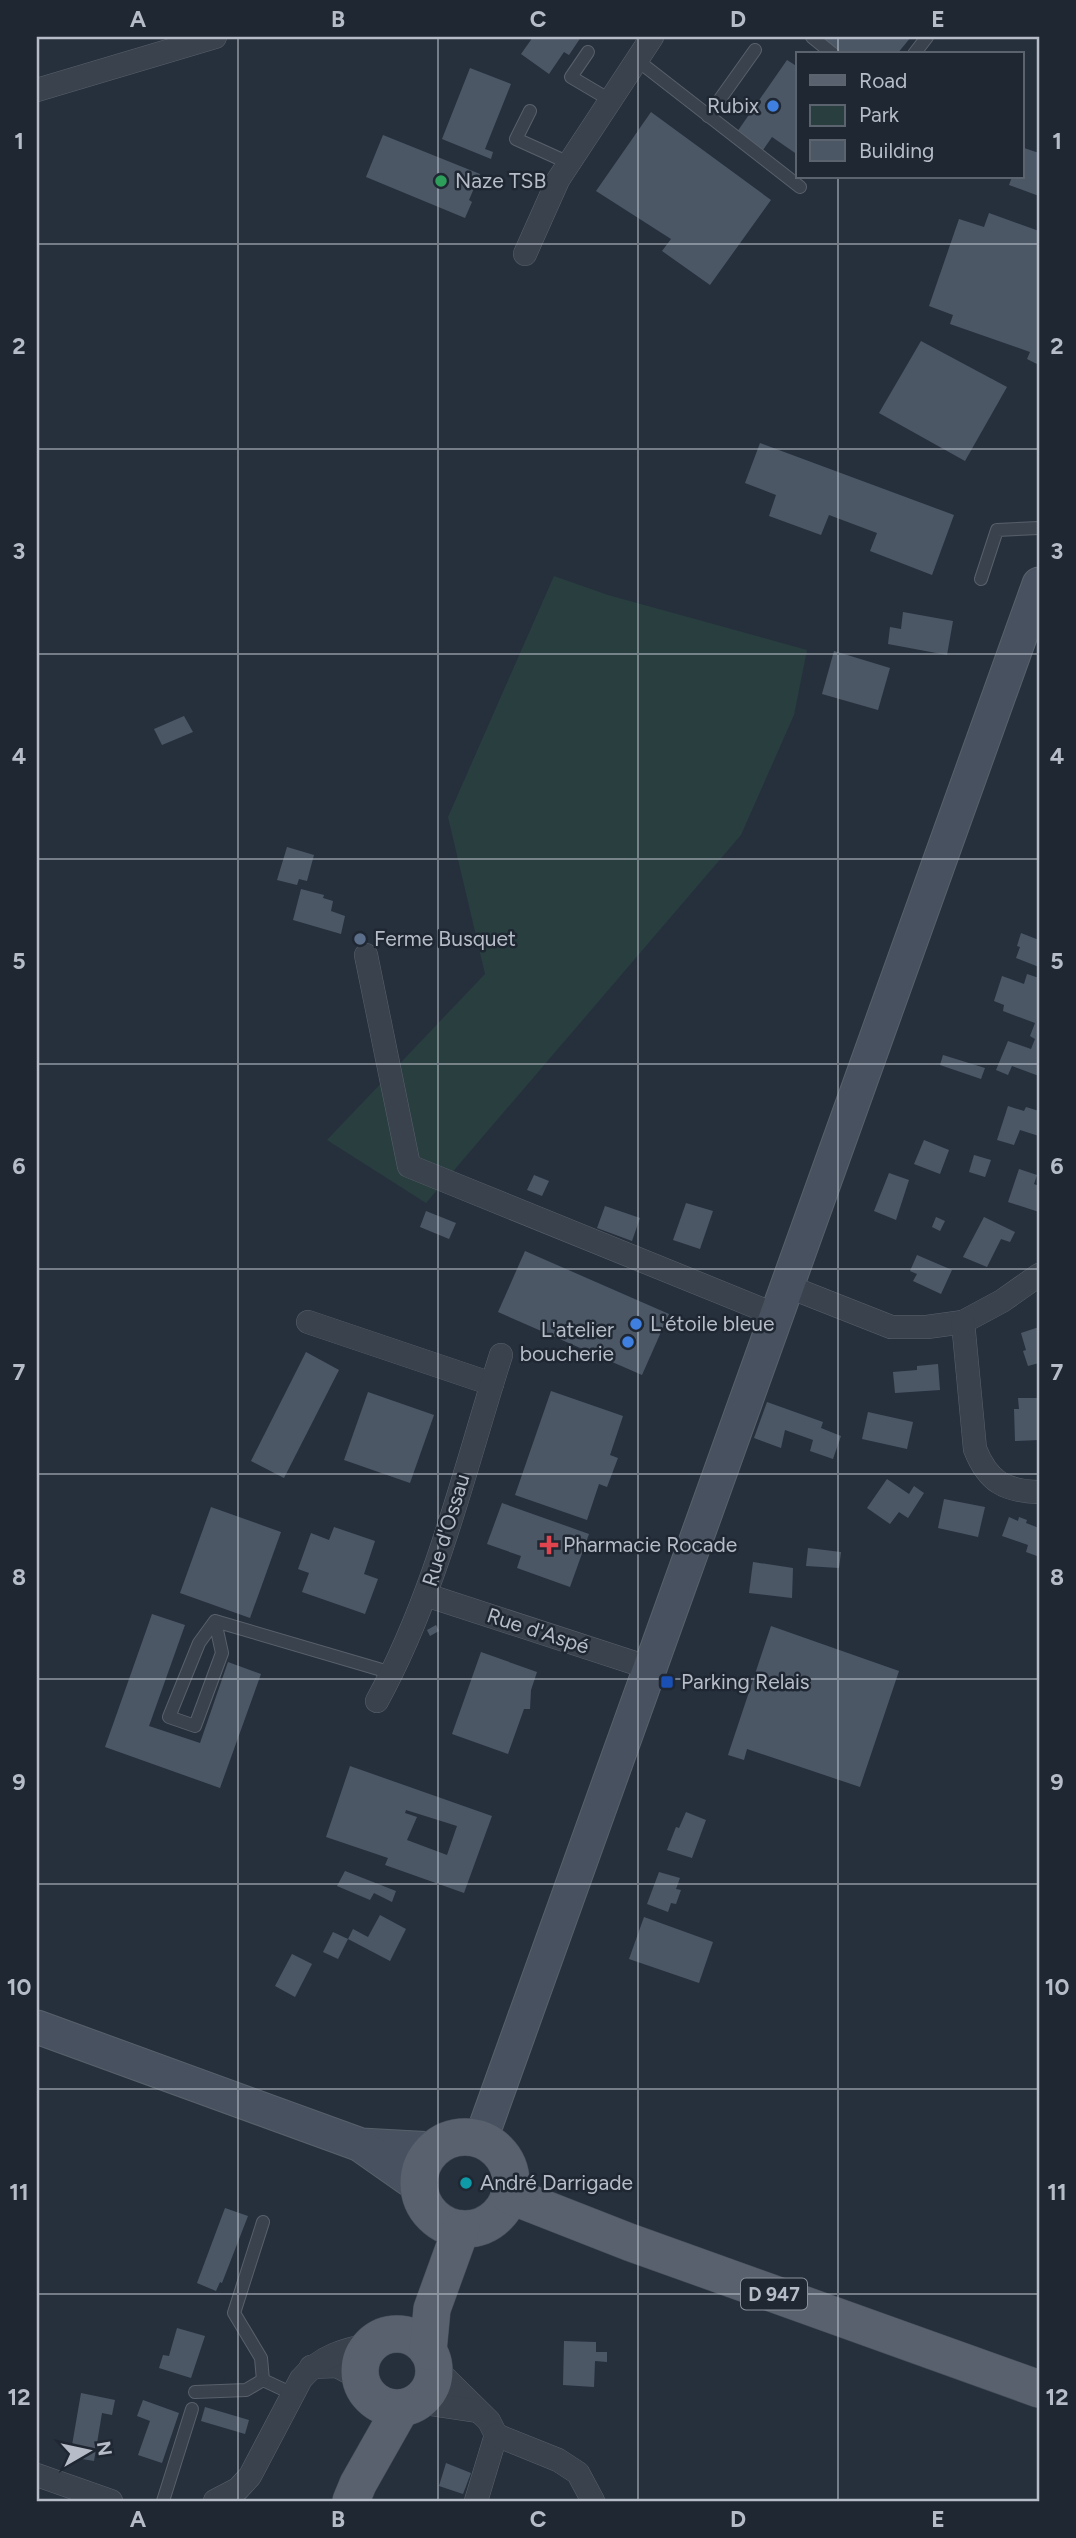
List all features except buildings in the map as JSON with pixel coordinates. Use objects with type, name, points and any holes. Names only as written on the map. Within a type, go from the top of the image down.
[{"type":"main road","points":[[481,2139],[1039,584]]},
{"type":"main road","points":[[37,2027],[361,2145],[434,2149]]},
{"type":"main road","points":[[361,2145],[439,2211],[477,2227],[491,2221],[502,2210],[509,2195],[511,2180],[508,2166],[500,2153],[481,2139],[461,2137],[448,2140],[434,2149],[421,2169],[439,2211],[432,2308],[432,2383],[427,2393],[387,2396]]},
{"type":"main road","name":"D 947","points":[[509,2195],[629,2242],[1039,2389]]},
{"type":"main road","points":[[387,2396],[361,2360],[408,2310],[426,2271],[439,2211]]},
{"type":"main road","points":[[382,2339],[411,2337],[431,2358]]},
{"type":"main road","points":[[355,2493],[387,2396]]},
{"type":"street","points":[[37,90],[215,37]]},
{"type":"street","points":[[525,254],[558,180],[652,37]]},
{"type":"street","points":[[366,955],[410,1166],[781,1301],[891,1327],[927,1328],[963,1322],[1002,1301],[1039,1275]]},
{"type":"street","points":[[309,1322],[492,1384]]},
{"type":"street","points":[[963,1322],[975,1449],[982,1466],[997,1482],[1015,1491],[1039,1492]]},
{"type":"street","name":"Rue d'Ossau","points":[[377,1700],[392,1673],[426,1595],[501,1355]]},
{"type":"street","name":"Rue d'Aspé","points":[[426,1595],[650,1668]]},
{"type":"street","points":[[215,2501],[238,2489],[250,2476],[300,2379],[311,2367],[335,2352],[382,2339]]},
{"type":"street","points":[[431,2358],[489,2421],[496,2435],[558,2460],[578,2473],[593,2501]]},
{"type":"street","points":[[311,2367],[337,2366],[387,2396],[477,2411]]},
{"type":"street","points":[[475,2501],[496,2435]]},
{"type":"street","points":[[37,2474],[111,2501]]},
{"type":"lane","points":[[812,37],[831,52]]},
{"type":"lane","points":[[916,52],[927,37]]},
{"type":"lane","points":[[708,116],[755,50]]},
{"type":"lane","points":[[588,52],[571,77],[610,100]]},
{"type":"lane","points":[[637,60],[800,187]]},
{"type":"lane","points":[[530,111],[516,139],[569,163]]},
{"type":"lane","points":[[981,579],[997,530],[1039,528]]},
{"type":"lane","points":[[215,1621],[392,1673]]},
{"type":"lane","points":[[215,1621],[222,1653],[195,1726],[169,1717],[198,1643],[215,1621]]},
{"type":"lane","points":[[263,2222],[234,2313],[261,2358],[263,2380]]},
{"type":"lane","points":[[195,2392],[246,2390],[263,2380]]},
{"type":"lane","points":[[263,2380],[293,2394]]},
{"type":"lane","points":[[163,2501],[192,2409]]},
{"type":"green space","points":[[554,576],[608,595],[807,650],[794,715],[741,835],[426,1203],[327,1140],[485,974],[448,817]]},
{"type":"place","name":"Rubix","points":[[773,106]]},
{"type":"place","name":"Naze TSB","points":[[441,181]]},
{"type":"place","name":"Ferme Busquet","points":[[360,939]]},
{"type":"place","name":"L'étoile bleue","points":[[636,1324]]},
{"type":"place","name":"L'atelier boucherie","points":[[628,1342]]},
{"type":"place","name":"Pharmacie Rocade","points":[[549,1545]]},
{"type":"place","name":"Parking Relais","points":[[667,1682]]},
{"type":"place","name":"André Darrigade","points":[[466,2183]]}]
